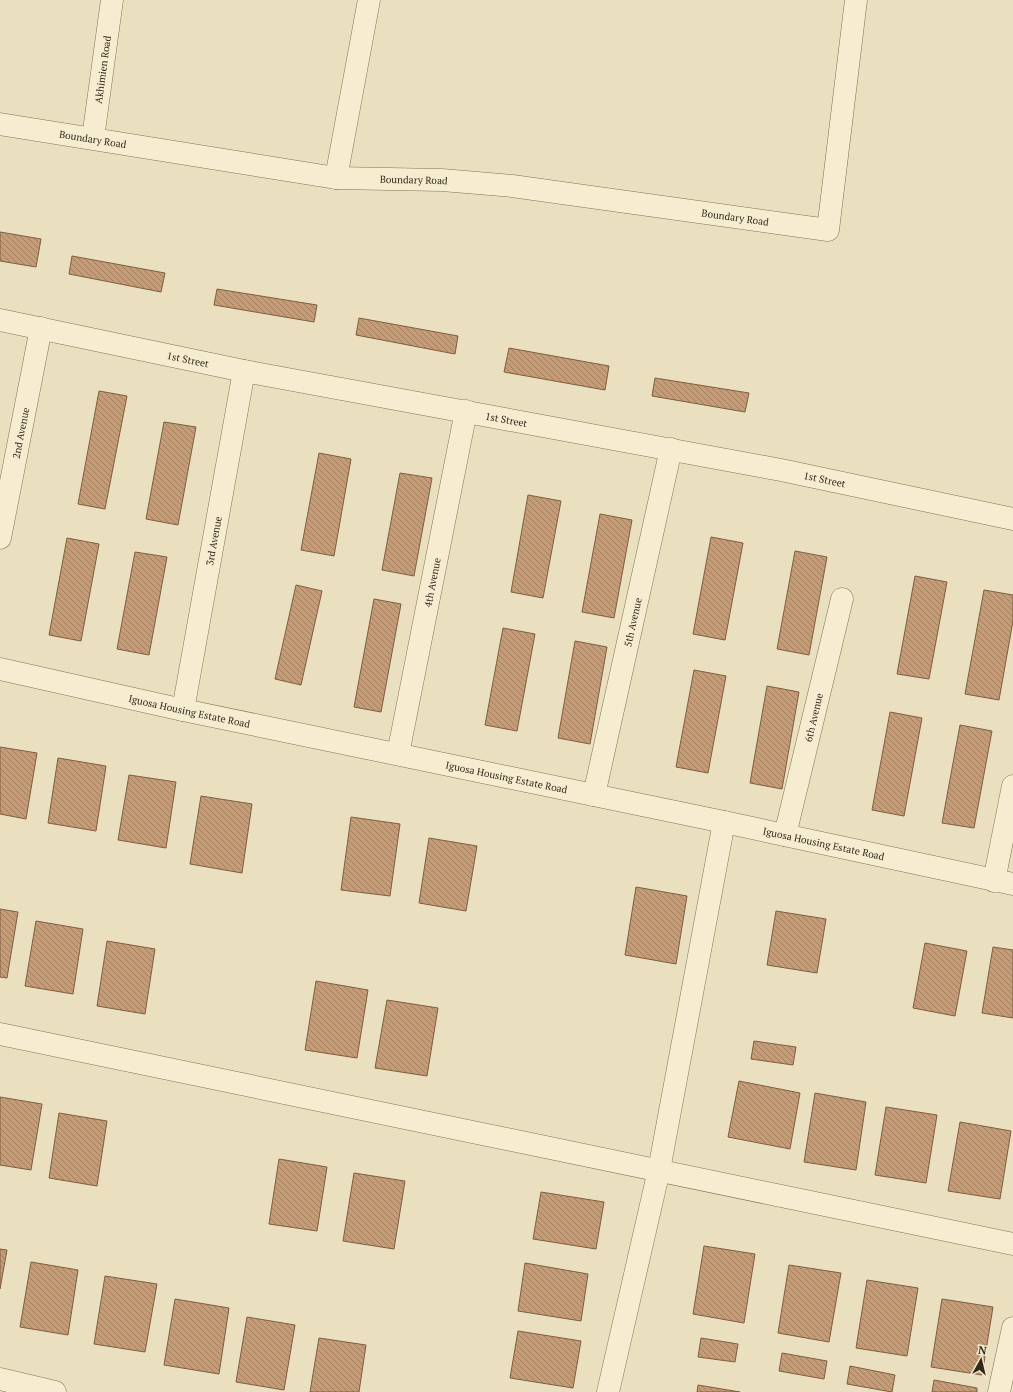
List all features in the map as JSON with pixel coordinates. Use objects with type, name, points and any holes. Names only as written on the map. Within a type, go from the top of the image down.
[{"type":"street","name":"Akhimien Road","points":[[93,138],[112,0]]},
{"type":"street","points":[[336,178],[369,0]]},
{"type":"street","name":"Boundary Road","points":[[0,124],[336,178],[442,180],[512,186],[828,230],[856,0]]},
{"type":"street","name":"1st Street","points":[[0,320],[244,371],[781,470],[1013,518]]},
{"type":"street","name":"2nd Avenue","points":[[0,538],[41,328]]},
{"type":"street","name":"3rd Avenue","points":[[183,710],[244,371]]},
{"type":"street","name":"4th Avenue","points":[[398,754],[466,411]]},
{"type":"street","name":"5th Avenue","points":[[594,795],[671,449]]},
{"type":"street","name":"6th Avenue","points":[[785,835],[842,599]]},
{"type":"street","name":"Iguosa Housing Estate Road","points":[[0,669],[183,710],[724,822],[1003,882]]},
{"type":"street","points":[[1003,882],[1013,786]]},
{"type":"street","points":[[608,1392],[659,1170],[724,822]]},
{"type":"street","points":[[0,1034],[1013,1244]]},
{"type":"street","points":[[999,1392],[1013,1328]]},
{"type":"street","points":[[0,1379],[55,1392]]},
{"type":"building","points":[[0,232],[41,239],[36,267],[0,261]]},
{"type":"building","points":[[72,256],[165,273],[161,292],[69,274]]},
{"type":"building","points":[[217,289],[317,305],[314,322],[214,305]]},
{"type":"building","points":[[359,318],[458,336],[455,354],[356,335]]},
{"type":"building","points":[[509,348],[609,366],[605,390],[504,372]]},
{"type":"building","points":[[655,378],[749,393],[745,412],[652,396]]},
{"type":"building","points":[[99,391],[127,396],[105,509],[78,504]]},
{"type":"building","points":[[164,422],[196,427],[178,525],[146,519]]},
{"type":"building","points":[[319,453],[351,459],[334,556],[301,550]]},
{"type":"building","points":[[400,473],[432,478],[414,576],[382,570]]},
{"type":"building","points":[[528,495],[561,501],[543,598],[511,592]]},
{"type":"building","points":[[600,514],[632,520],[614,618],[582,612]]},
{"type":"building","points":[[711,537],[743,543],[725,640],[693,634]]},
{"type":"building","points":[[67,538],[99,544],[81,641],[49,635]]},
{"type":"building","points":[[795,551],[827,557],[809,655],[777,649]]},
{"type":"building","points":[[135,552],[167,557],[149,655],[117,649]]},
{"type":"building","points":[[915,576],[947,582],[929,679],[897,674]]},
{"type":"building","points":[[296,585],[322,591],[301,685],[275,679]]},
{"type":"building","points":[[984,590],[1013,595],[1013,621],[999,700],[965,694]]},
{"type":"building","points":[[374,599],[401,604],[381,712],[354,707]]},
{"type":"building","points":[[503,628],[535,634],[517,731],[485,725]]},
{"type":"building","points":[[575,641],[607,647],[590,744],[558,738]]},
{"type":"building","points":[[694,670],[726,676],[708,773],[676,767]]},
{"type":"building","points":[[767,686],[799,692],[782,789],[750,783]]},
{"type":"building","points":[[890,712],[922,718],[904,816],[872,810]]},
{"type":"building","points":[[960,725],[992,731],[974,828],[942,823]]},
{"type":"building","points":[[0,747],[37,753],[26,819],[0,814]]},
{"type":"building","points":[[58,758],[106,766],[96,831],[48,823]]},
{"type":"building","points":[[129,775],[176,782],[166,848],[118,840]]},
{"type":"building","points":[[201,796],[252,804],[242,873],[190,864]]},
{"type":"building","points":[[351,817],[400,824],[390,896],[341,890]]},
{"type":"building","points":[[429,838],[477,846],[466,911],[419,903]]},
{"type":"building","points":[[636,887],[687,896],[676,964],[625,955]]},
{"type":"building","points":[[0,909],[18,912],[7,978],[0,977]]},
{"type":"building","points":[[776,911],[826,919],[817,973],[767,965]]},
{"type":"building","points":[[36,921],[83,929],[73,994],[25,986]]},
{"type":"building","points":[[107,941],[155,949],[145,1014],[97,1006]]},
{"type":"building","points":[[925,943],[967,951],[955,1016],[913,1008]]},
{"type":"building","points":[[993,947],[1013,950],[1013,1018],[982,1013]]},
{"type":"building","points":[[316,981],[368,990],[357,1058],[305,1050]]},
{"type":"building","points":[[387,1000],[438,1008],[427,1076],[375,1068]]},
{"type":"building","points":[[754,1041],[796,1047],[793,1065],[751,1059]]},
{"type":"building","points":[[739,1081],[800,1093],[790,1149],[728,1137]]},
{"type":"building","points":[[815,1093],[866,1102],[856,1170],[804,1162]]},
{"type":"building","points":[[0,1097],[42,1104],[31,1170],[0,1165]]},
{"type":"building","points":[[886,1107],[937,1115],[926,1183],[875,1175]]},
{"type":"building","points":[[59,1113],[107,1121],[97,1186],[49,1178]]},
{"type":"building","points":[[960,1122],[1011,1131],[1000,1199],[948,1191]]},
{"type":"building","points":[[279,1159],[327,1167],[317,1231],[269,1224]]},
{"type":"building","points":[[354,1173],[405,1181],[394,1249],[343,1241]]},
{"type":"building","points":[[541,1192],[604,1202],[596,1249],[533,1239]]},
{"type":"building","points":[[704,1246],[755,1254],[744,1323],[693,1314]]},
{"type":"building","points":[[0,1249],[7,1250],[0,1289]]},
{"type":"building","points":[[31,1262],[78,1270],[68,1335],[20,1327]]},
{"type":"building","points":[[525,1263],[588,1274],[581,1321],[518,1311]]},
{"type":"building","points":[[789,1265],[841,1273],[829,1342],[778,1333]]},
{"type":"building","points":[[105,1276],[157,1284],[145,1352],[94,1344]]},
{"type":"building","points":[[867,1280],[918,1288],[907,1356],[856,1348]]},
{"type":"building","points":[[175,1299],[229,1308],[219,1374],[164,1365]]},
{"type":"building","points":[[942,1299],[993,1307],[982,1375],[931,1367]]},
{"type":"building","points":[[247,1317],[295,1325],[284,1390],[236,1382]]},
{"type":"building","points":[[518,1331],[581,1341],[573,1388],[510,1378]]},
{"type":"building","points":[[319,1338],[366,1345],[359,1392],[310,1392]]},
{"type":"building","points":[[701,1338],[738,1344],[735,1362],[698,1357]]},
{"type":"building","points":[[782,1353],[827,1361],[824,1379],[779,1371]]},
{"type":"building","points":[[850,1366],[895,1375],[892,1392],[847,1384]]},
{"type":"building","points":[[934,1380],[977,1388],[977,1392],[932,1392]]},
{"type":"building","points":[[698,1385],[740,1392],[697,1392]]}]
